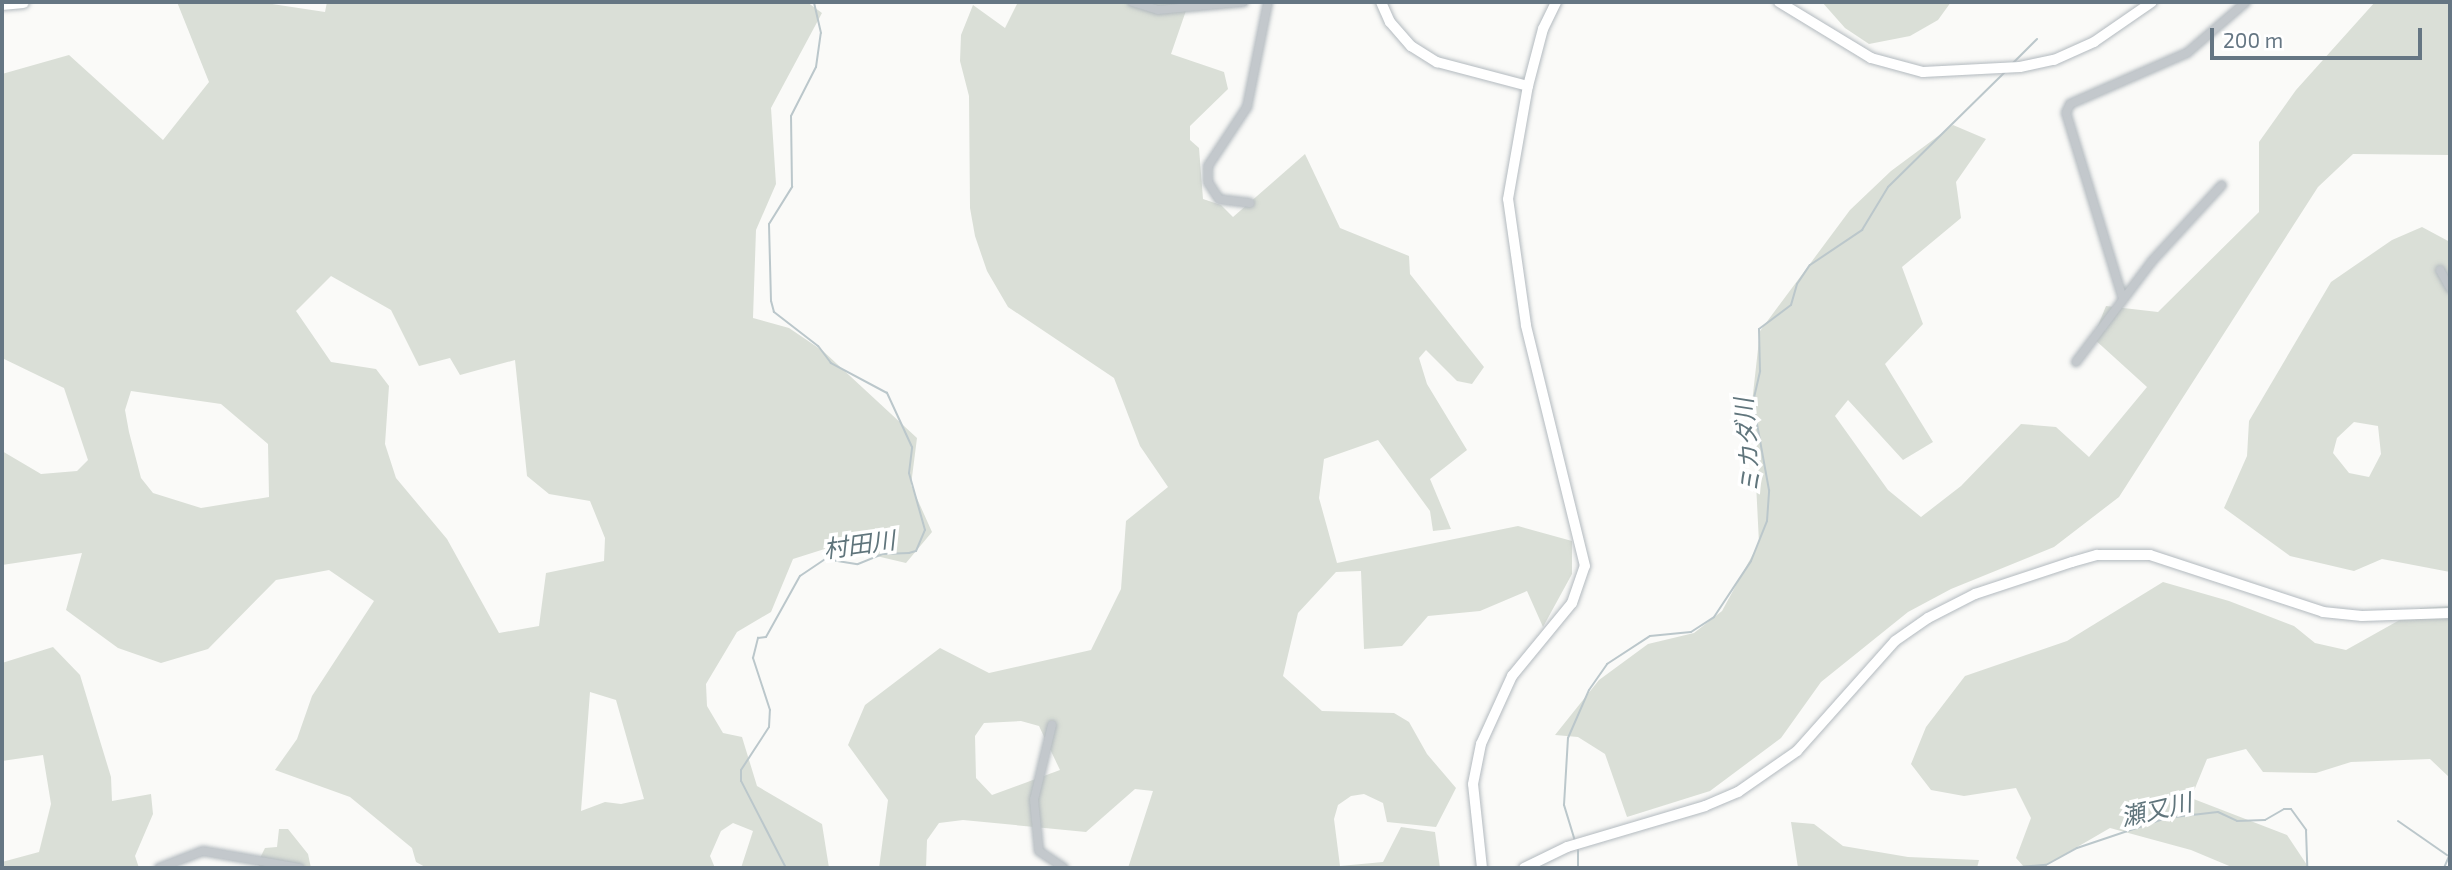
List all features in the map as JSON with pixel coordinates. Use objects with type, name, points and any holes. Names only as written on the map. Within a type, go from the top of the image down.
[{"type":"main road","points":[[2,4],[23,2]]},
{"type":"street","points":[[1132,2],[1158,10],[1244,2]]},
{"type":"street","points":[[1250,203],[1219,199],[1208,182],[1208,166],[1247,107],[1268,2]]},
{"type":"street","points":[[1381,2],[1390,22],[1411,46],[1437,62],[1528,86]]},
{"type":"street","points":[[1482,868],[1473,784],[1480,744],[1513,677],[1572,603],[1585,566],[1526,326],[1510,230],[1509,174],[1543,29],[1556,2]]},
{"type":"street","points":[[1779,2],[1871,58],[1923,72],[2020,67],[2054,60],[2094,42],[2152,2]]},
{"type":"street","points":[[2123,299],[2066,113],[2070,104],[2187,53],[2246,2]]},
{"type":"street","points":[[2076,362],[2123,299],[2222,185]]},
{"type":"street","points":[[2440,270],[2450,288]]},
{"type":"street","points":[[1524,868],[1567,847],[1704,806],[1738,792],[1797,751],[1895,641],[1928,618],[1975,594],[2097,555],[2150,555],[2323,612],[2362,616],[2450,613]]},
{"type":"street","points":[[1052,725],[1034,800],[1039,851],[1064,868]]},
{"type":"street","points":[[159,868],[204,851],[300,868]]},
{"type":"shaded area","points":[[177,2],[259,2],[325,12],[327,2],[807,2],[822,13],[771,108],[776,184],[756,230],[753,318],[789,328],[823,351],[917,438],[911,485],[932,532],[906,563],[834,546],[793,559],[771,612],[737,632],[706,684],[707,706],[723,733],[742,737],[757,786],[822,824],[829,868],[741,868],[753,831],[733,823],[721,831],[710,856],[715,868],[427,868],[416,862],[412,848],[350,797],[275,770],[297,739],[312,696],[374,601],[329,570],[276,580],[208,649],[161,663],[118,648],[66,610],[82,553],[2,565],[2,451],[41,474],[77,471],[88,460],[64,388],[2,358],[2,74],[69,55],[163,140],[209,82]],"holes":[[[331,276],[391,310],[419,366],[450,358],[460,375],[515,360],[527,476],[549,494],[590,501],[605,538],[604,561],[546,573],[539,626],[499,633],[447,539],[396,478],[385,444],[389,386],[376,369],[331,362],[296,311]],[[131,391],[221,404],[268,444],[269,497],[201,508],[153,493],[141,478],[129,432],[125,410]],[[590,692],[616,700],[644,799],[621,804],[605,802],[581,811]]]},
{"type":"shaded area","points":[[1018,2],[1189,2],[1171,54],[1224,72],[1228,89],[1190,126],[1190,140],[1199,148],[1203,199],[1221,205],[1233,217],[1305,154],[1340,228],[1409,256],[1410,274],[1484,367],[1472,384],[1457,381],[1426,350],[1419,358],[1427,384],[1467,450],[1430,479],[1451,529],[1433,531],[1430,511],[1378,440],[1324,459],[1319,498],[1337,563],[1518,526],[1572,541],[1572,574],[1543,627],[1527,591],[1480,611],[1428,616],[1402,646],[1364,649],[1361,571],[1336,572],[1298,613],[1283,676],[1322,711],[1394,713],[1409,722],[1427,754],[1456,788],[1436,827],[1387,822],[1383,803],[1364,794],[1351,796],[1338,805],[1334,819],[1340,866],[1383,862],[1401,827],[1435,832],[1440,868],[1128,868],[1153,791],[1135,789],[1086,832],[963,820],[939,823],[927,840],[926,868],[879,868],[888,800],[848,745],[865,705],[940,648],[989,673],[1091,650],[1121,589],[1126,521],[1168,487],[1140,446],[1114,378],[1008,307],[987,271],[975,236],[970,208],[969,96],[960,61],[961,35],[973,5],[1005,28]],"holes":[[[1021,721],[1039,726],[1060,770],[992,795],[976,778],[975,736],[984,723]]]},
{"type":"shaded area","points":[[1822,2],[1951,2],[1938,20],[1910,36],[1869,44],[1845,28]]},
{"type":"shaded area","points":[[2375,2],[2450,2],[2450,155],[2353,154],[2318,187],[2119,497],[2054,547],[1951,589],[1908,612],[1821,682],[1781,738],[1710,791],[1627,817],[1605,754],[1578,737],[1555,735],[1599,680],[1648,644],[1694,633],[1722,611],[1759,543],[1752,403],[1760,331],[1850,210],[1891,171],[1953,125],[1986,139],[1956,182],[1961,218],[1902,267],[1923,324],[1885,364],[1933,442],[1903,460],[1848,400],[1835,416],[1888,490],[1921,517],[1961,486],[2021,424],[2056,427],[2089,457],[2147,387],[2093,338],[2106,306],[2158,312],[2259,212],[2259,142],[2296,90]]},
{"type":"shaded area","points":[[2422,227],[2450,242],[2450,572],[2382,559],[2354,571],[2290,556],[2224,508],[2247,456],[2249,421],[2331,282],[2392,240]],"holes":[[[2354,422],[2378,426],[2381,454],[2369,477],[2349,473],[2333,453],[2337,438]]]},
{"type":"shaded area","points":[[2163,582],[2229,601],[2294,626],[2315,643],[2346,650],[2421,608],[2450,606],[2450,778],[2430,759],[2351,762],[2316,773],[2263,772],[2246,749],[2207,759],[2191,798],[2287,835],[2309,868],[2234,868],[2191,850],[2110,828],[2041,868],[2025,868],[2016,858],[2031,818],[2016,788],[1964,796],[1931,790],[1911,764],[1926,727],[1965,676],[2067,641]]},
{"type":"shaded area","points":[[53,647],[80,675],[111,777],[112,801],[151,794],[153,814],[135,856],[139,868],[2,868],[2,862],[39,852],[51,804],[43,755],[2,761],[2,663]]},
{"type":"shaded area","points":[[1791,822],[1814,824],[1843,846],[1908,857],[1979,860],[1977,868],[1798,868]]},
{"type":"shaded area","points":[[279,829],[288,829],[308,854],[311,868],[262,868],[257,864],[265,848],[277,847]]},
{"type":"waterway","name":"村田川","points":[[786,868],[741,781],[741,770],[769,727],[770,710],[753,658],[758,638],[766,637],[800,576],[825,559],[858,564],[883,554],[916,551],[925,530],[909,473],[912,447],[887,393],[831,363],[818,346],[774,312],[771,301],[769,224],[792,187],[791,116],[816,67],[821,33],[814,2]]},
{"type":"waterway","name":"ミカダ川","points":[[2013,63],[2037,39]]},
{"type":"waterway","name":"ミカダ川","points":[[1575,841],[1564,805],[1568,738],[1589,690],[1607,664],[1650,636],[1691,632],[1714,617],[1751,561],[1767,521],[1769,490],[1753,402],[1760,371],[1759,329],[1791,305],[1797,284],[1810,265],[1862,230],[1888,187],[2005,72]]},
{"type":"waterway","name":"瀬又川","points":[[2008,868],[2046,865],[2077,848],[2166,818],[2218,812],[2237,821],[2265,820],[2284,809],[2291,809],[2306,830],[2307,868]]},
{"type":"waterway","points":[[2398,821],[2447,855]]},
{"type":"waterway","name":"ミカダ川","points":[[1578,850],[1578,868]]},
{"type":"waterway","name":"瀬又川","points":[[2444,868],[2450,854]]},
{"type":"waterway","name":"瀬又川","points":[[1943,868],[1954,868]]}]
